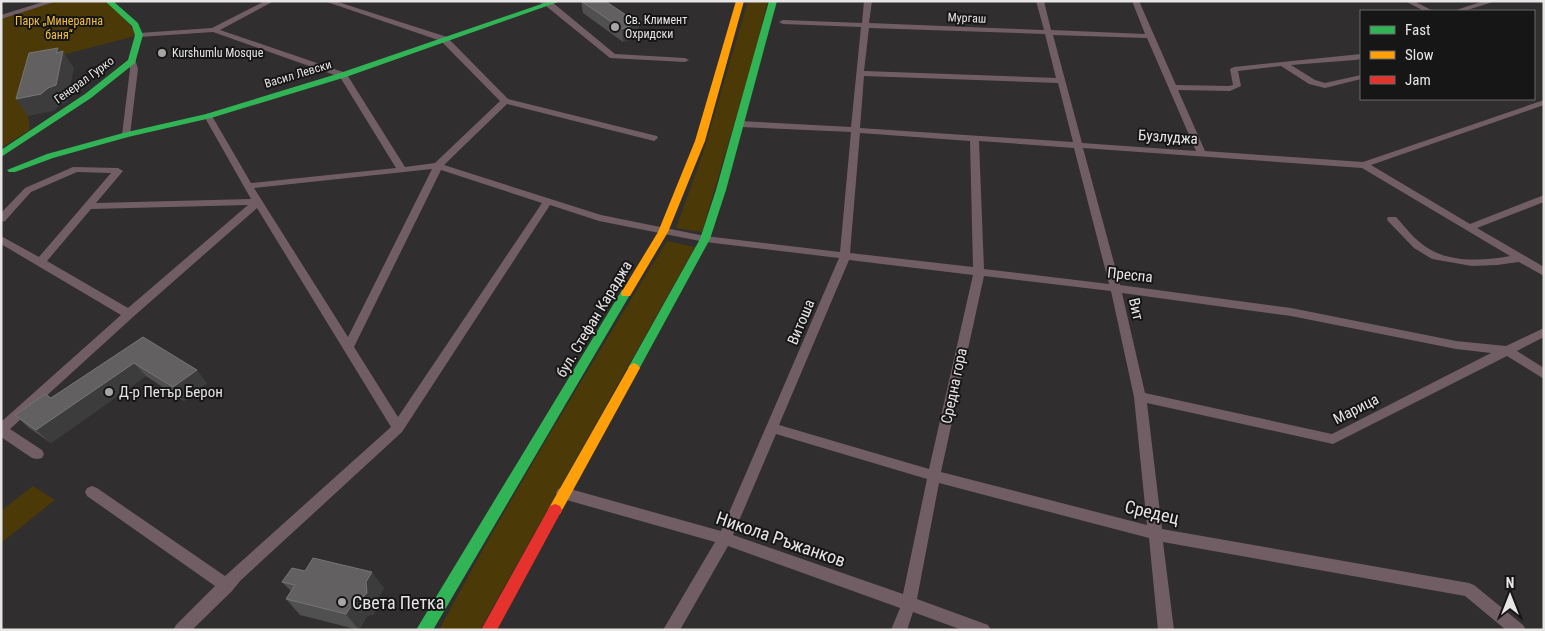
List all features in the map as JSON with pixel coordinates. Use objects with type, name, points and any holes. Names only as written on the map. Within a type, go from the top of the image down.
[{"type":"street","points":[[1,17],[54,1]]},
{"type":"street","points":[[108,1],[135,25],[139,36],[214,30],[271,1]]},
{"type":"street","points":[[327,1],[444,39],[505,101],[654,138]]},
{"type":"street","name":"бул. Стефан Караджа","points":[[424,630],[663,232],[700,141],[740,1]]},
{"type":"street","points":[[489,630],[563,493],[705,240],[740,124],[773,1]]},
{"type":"street","name":"Витоша","points":[[671,630],[725,538],[845,256],[868,1]]},
{"type":"street","name":"Вит","points":[[1040,1],[1116,289],[1140,397],[1166,630]]},
{"type":"street","points":[[1135,1],[1202,155]]},
{"type":"street","points":[[1408,1],[1426,10]]},
{"type":"street","points":[[1461,10],[1493,1]]},
{"type":"street","points":[[550,2],[613,56],[686,60]]},
{"type":"street","name":"Васил Левски","points":[[50,156],[126,135],[208,116],[342,75],[550,2]]},
{"type":"street","name":"Мургаш","points":[[782,22],[1150,36]]},
{"type":"street","points":[[214,30],[342,75],[402,169]]},
{"type":"street","name":"Генерал Гурко","points":[[40,129],[132,62],[139,36]]},
{"type":"street","points":[[1172,87],[1230,89],[1236,86],[1234,69],[1360,56]]},
{"type":"street","points":[[126,135],[134,69],[132,62]]},
{"type":"street","points":[[1283,64],[1312,82],[1325,86],[1360,78]]},
{"type":"street","points":[[860,73],[1061,82]]},
{"type":"street","points":[[349,346],[438,166],[505,101]]},
{"type":"street","points":[[1364,164],[1544,102]]},
{"type":"street","points":[[208,116],[248,186],[349,346],[398,428]]},
{"type":"street","name":"Бузлуджа","points":[[740,124],[1364,164],[1544,272]]},
{"type":"street","points":[[1,154],[40,129]]},
{"type":"street","points":[[6,172],[21,162],[21,155],[40,129]]},
{"type":"street","name":"Средна гора","points":[[899,630],[909,604],[934,476],[979,273],[974,138]]},
{"type":"street","points":[[1,154],[50,156]]},
{"type":"street","points":[[6,172],[50,156]]},
{"type":"street","points":[[180,630],[398,428],[548,201],[438,166],[248,186]]},
{"type":"street","points":[[1,219],[28,190],[76,169],[118,171],[41,262]]},
{"type":"street","points":[[1468,228],[1544,198]]},
{"type":"street","name":"Преспа","points":[[548,201],[599,218],[705,240],[1165,294],[1291,312],[1456,345],[1509,351],[1544,374]]},
{"type":"street","points":[[89,206],[258,202]]},
{"type":"street","points":[[37,454],[1,430],[129,314],[258,202]]},
{"type":"street","points":[[1392,219],[1425,252],[1472,262],[1500,263],[1519,258]]},
{"type":"street","points":[[1,238],[129,314]]},
{"type":"street","name":"Марица","points":[[1140,397],[1333,439],[1544,332]]},
{"type":"street","name":"Средец","points":[[772,428],[934,476],[1156,534],[1469,590],[1518,630]]},
{"type":"street","points":[[92,492],[227,586]]},
{"type":"street","name":"Никола Ръжанков","points":[[563,493],[725,538],[983,630]]},
{"type":"green space","name":"Парк „Минерална баня“","points":[[56,1],[108,1],[139,35],[35,62],[28,116],[30,130],[1,148],[1,17]]},
{"type":"green space","points":[[748,1],[768,1],[751,67],[702,232],[676,228],[703,153]]},
{"type":"green space","points":[[667,241],[695,247],[480,630],[439,630],[522,482]]},
{"type":"green space","points":[[33,486],[55,500],[1,543],[1,511]]},
{"type":"building","points":[[581,1],[605,1],[638,23],[622,29]]},
{"type":"building","points":[[58,48],[56,53],[63,51],[56,85],[48,88],[41,94],[16,99],[29,53]]},
{"type":"building","points":[[143,337],[197,370],[173,387],[134,363],[36,430],[15,415],[45,394],[51,398]]},
{"type":"building","points":[[313,558],[372,572],[366,582],[367,593],[362,598],[355,600],[346,614],[286,599],[295,585],[282,582],[292,568],[305,571]]},
{"type":"traffic: fast","points":[[1,154],[88,96],[132,61],[139,35],[135,25],[108,1]]},
{"type":"traffic: fast","points":[[12,170],[50,156],[126,135],[208,116],[343,75],[558,1]]},
{"type":"traffic: fast","points":[[634,368],[705,239],[721,190],[773,1]]},
{"type":"traffic: fast","points":[[424,630],[626,293]]},
{"type":"traffic: slow","points":[[626,293],[663,232],[700,141],[740,1]]},
{"type":"traffic: slow","points":[[555,510],[634,368]]},
{"type":"traffic: jam","points":[[489,630],[555,510]]},
{"type":"place","name":"Св. Климент Охридски","points":[[615,27]]},
{"type":"place","name":"Kurshumlu Mosque","points":[[162,53]]},
{"type":"place","name":"Д-р Петър Берон","points":[[109,392]]},
{"type":"place","name":"Света Петка","points":[[342,602]]}]
